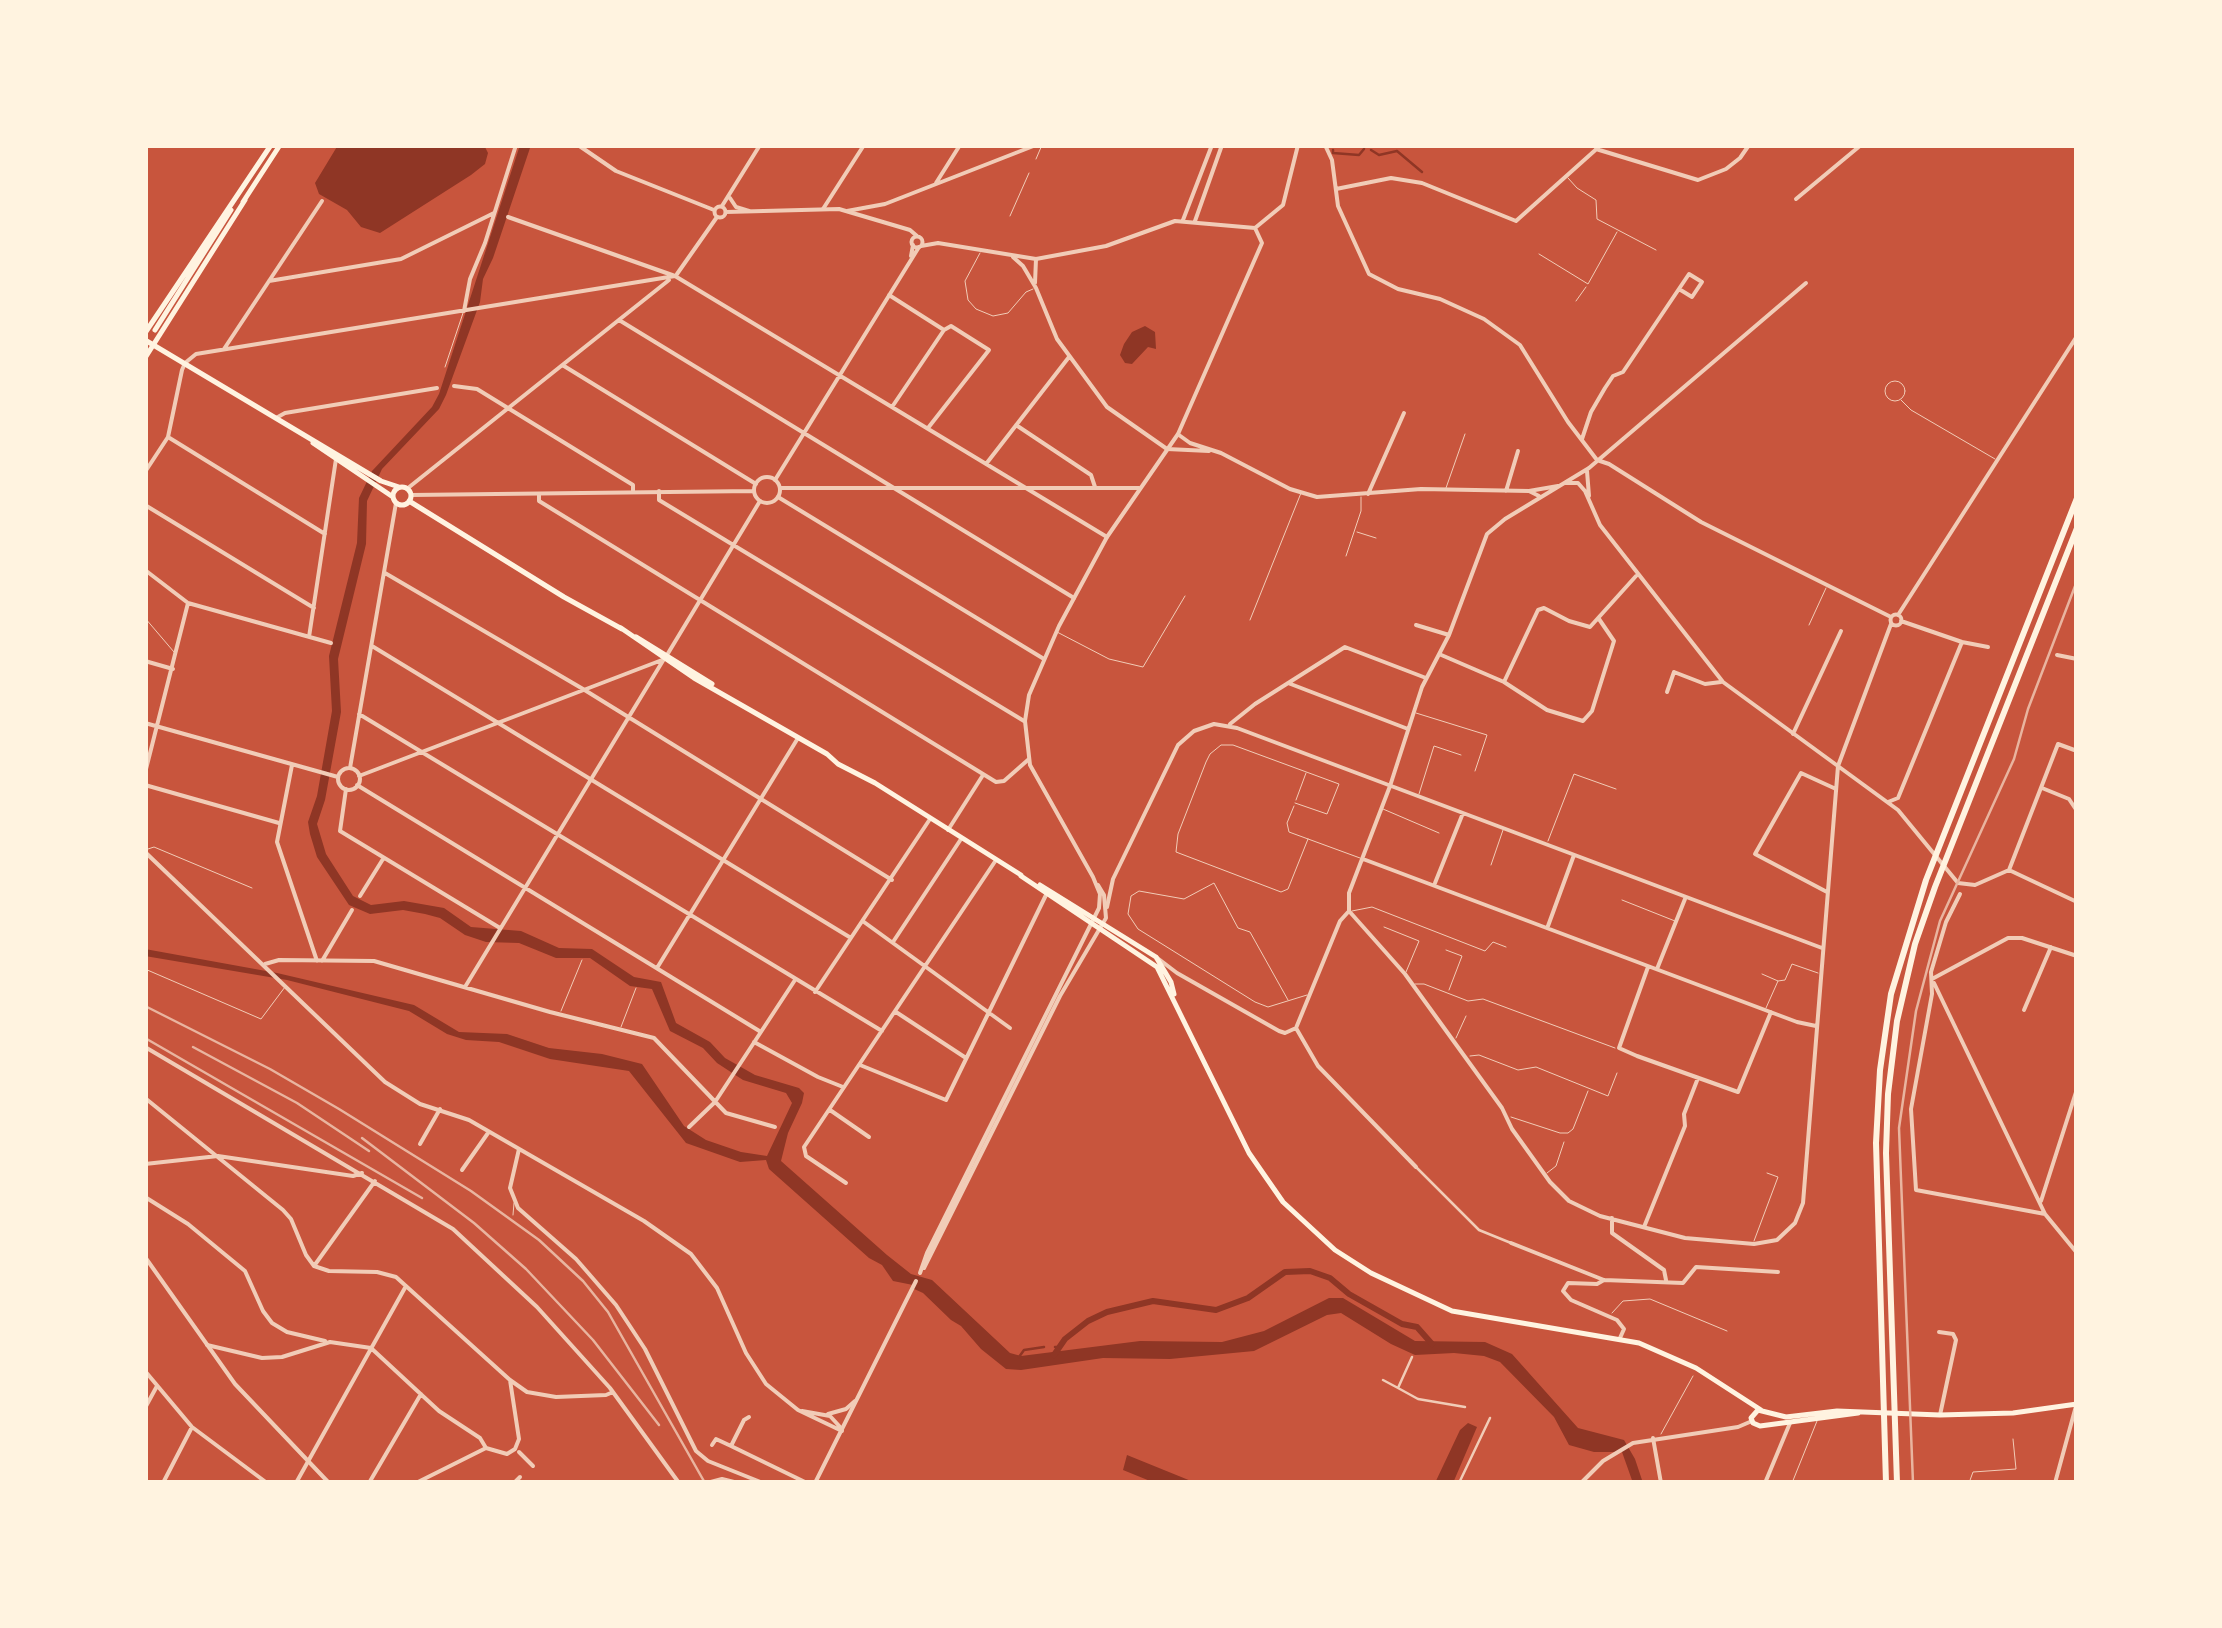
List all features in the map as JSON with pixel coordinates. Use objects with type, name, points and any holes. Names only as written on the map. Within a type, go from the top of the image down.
[{"type":"highway","points":[[1886,1483],[1876,1143],[1880,1070],[1892,994],[1926,880],[2077,498]]},
{"type":"highway","points":[[1897,1483],[1886,1140],[1890,1069],[1902,995],[1935,887],[2077,528]]},
{"type":"main road","points":[[271,145],[145,337],[154,345],[367,476],[399,487],[730,698],[1156,957],[1249,1153],[1284,1202],[1334,1250],[1452,1312],[1620,1338],[1661,1352],[1702,1372],[1762,1411],[1767,1417],[1763,1425]]},
{"type":"main road","points":[[145,358],[280,145]]},
{"type":"main road","points":[[155,330],[242,190]]},
{"type":"main road","points":[[216,236],[244,200]]},
{"type":"main road","points":[[377,481],[394,500],[404,504],[409,495]]},
{"type":"main road","points":[[394,500],[399,487]]},
{"type":"main road","points":[[1102,926],[1150,960],[1167,979]]},
{"type":"main road","points":[[1733,1392],[1749,1406],[1758,1426],[1816,1416]]},
{"type":"main road","points":[[1752,1418],[1762,1411],[1786,1417],[1858,1413],[1940,1415],[2007,1413],[2076,1404]]},
{"type":"street","points":[[464,311],[470,279],[516,145]]},
{"type":"street","points":[[578,145],[616,171],[714,210],[847,210],[885,204],[1039,145]]},
{"type":"street","points":[[409,495],[508,408],[675,276],[717,217],[723,216],[729,195],[760,145]]},
{"type":"street","points":[[823,209],[864,145]]},
{"type":"street","points":[[935,185],[960,145]]},
{"type":"street","points":[[1183,220],[1212,145]]},
{"type":"street","points":[[1195,220],[1222,145]]},
{"type":"street","points":[[847,210],[898,226],[917,242],[1036,259],[1106,246],[1141,236],[1167,222],[1195,220],[1255,228],[1282,204],[1298,145]]},
{"type":"street","points":[[1324,145],[1332,160],[1338,206],[1369,274],[1398,289],[1440,298],[1498,329],[1524,350],[1568,422],[1597,460],[1610,464],[1702,522],[1898,625],[1902,620]]},
{"type":"street","points":[[1336,189],[1391,178],[1422,182],[1516,221],[1598,147],[1698,180],[1726,169],[1748,145]]},
{"type":"street","points":[[1796,200],[1861,145]]},
{"type":"street","points":[[729,195],[736,208],[749,210]]},
{"type":"street","points":[[224,349],[322,201]]},
{"type":"street","points":[[885,204],[880,215],[888,223]]},
{"type":"street","points":[[714,210],[717,217]]},
{"type":"street","points":[[269,281],[401,260],[494,212]]},
{"type":"street","points":[[508,217],[675,276],[1108,537]]},
{"type":"street","points":[[1106,908],[1101,892],[1028,760],[1025,721],[1029,695],[1074,598],[1108,537],[1177,436],[1262,243],[1255,228]]},
{"type":"street","points":[[775,480],[917,242]]},
{"type":"street","points":[[1013,257],[1024,266],[1069,357],[1107,408],[1166,449],[1221,454]]},
{"type":"street","points":[[1036,259],[1036,288]]},
{"type":"street","points":[[1582,440],[1591,412],[1605,388],[1613,376],[1624,372],[1679,289],[1689,274],[1702,282],[1692,296],[1679,289]]},
{"type":"street","points":[[145,472],[168,437],[184,363],[196,354],[675,276]]},
{"type":"street","points":[[1156,957],[1177,974],[1278,1032],[1285,1034],[1296,1028],[1340,922],[1349,911],[1350,894],[1413,712],[1487,534],[1498,523],[1589,468],[1806,283]]},
{"type":"street","points":[[888,294],[944,330]]},
{"type":"street","points":[[619,320],[1074,598]]},
{"type":"street","points":[[892,407],[944,330],[951,326],[989,350],[928,428]]},
{"type":"street","points":[[1349,911],[1405,974],[1508,1117],[1512,1129],[1569,1202],[1612,1218],[1704,1241],[1766,1244],[1785,1234],[1801,1210],[1838,766],[1891,621],[2077,336]]},
{"type":"street","points":[[986,464],[1069,357]]},
{"type":"street","points":[[563,365],[756,484]]},
{"type":"street","points":[[454,386],[477,389],[633,485],[633,492]]},
{"type":"street","points":[[276,418],[285,412],[436,388]]},
{"type":"street","points":[[1368,494],[1404,412]]},
{"type":"street","points":[[1016,425],[1091,475],[1095,486]]},
{"type":"street","points":[[1177,436],[1180,448]]},
{"type":"street","points":[[1177,436],[1302,493],[1334,498],[1446,490],[1529,490],[1580,484]]},
{"type":"street","points":[[168,437],[325,534]]},
{"type":"street","points":[[1506,491],[1518,451]]},
{"type":"street","points":[[310,637],[337,457]]},
{"type":"street","points":[[1589,468],[1586,481],[1591,506]]},
{"type":"street","points":[[1579,475],[1600,526],[1722,682],[1888,802],[1955,880],[1975,885],[2009,870],[2058,744],[2077,752]]},
{"type":"street","points":[[764,478],[775,480],[780,488],[778,497],[768,503],[760,501],[754,491],[756,484],[764,478]]},
{"type":"street","points":[[780,488],[1139,488]]},
{"type":"street","points":[[1529,490],[1540,498]]},
{"type":"street","points":[[409,495],[754,491]]},
{"type":"street","points":[[659,492],[659,500],[1025,721]]},
{"type":"street","points":[[539,494],[539,501],[984,775],[1000,783],[1028,760]]},
{"type":"street","points":[[778,497],[1044,659]]},
{"type":"street","points":[[350,768],[394,500]]},
{"type":"street","points":[[465,988],[760,501]]},
{"type":"street","points":[[145,504],[314,608]]},
{"type":"street","points":[[145,570],[188,604],[331,642]]},
{"type":"street","points":[[385,573],[583,689],[892,880]]},
{"type":"street","points":[[1504,682],[1538,610],[1544,608],[1586,627],[1599,620],[1638,574]]},
{"type":"street","points":[[145,773],[188,604]]},
{"type":"street","points":[[1898,614],[1902,620],[1962,642],[1988,646]]},
{"type":"street","points":[[1439,654],[1504,682],[1547,710],[1584,721],[1614,641],[1599,620]]},
{"type":"street","points":[[1416,624],[1448,635]]},
{"type":"street","points":[[1793,734],[1841,631]]},
{"type":"street","points":[[1888,802],[1898,798],[1962,642]]},
{"type":"street","points":[[372,646],[851,938]]},
{"type":"street","points":[[1229,726],[1236,716],[1345,647],[1426,678]]},
{"type":"street","points":[[2057,655],[2077,659]]},
{"type":"street","points":[[359,776],[665,657]]},
{"type":"street","points":[[145,661],[172,668]]},
{"type":"street","points":[[1667,692],[1674,672],[1705,684],[1722,682]]},
{"type":"street","points":[[1288,684],[1408,730]]},
{"type":"street","points":[[359,714],[882,1031]]},
{"type":"street","points":[[145,723],[338,778]]},
{"type":"street","points":[[816,1483],[1060,996],[1102,926],[1113,879],[1180,742],[1202,726],[1229,726],[1822,948]]},
{"type":"street","points":[[657,968],[798,738]]},
{"type":"street","points":[[292,764],[277,842],[319,961]]},
{"type":"street","points":[[350,768],[359,776]]},
{"type":"street","points":[[346,789],[338,778],[341,771],[350,768]]},
{"type":"street","points":[[1827,892],[1756,854],[1800,772],[1836,790]]},
{"type":"street","points":[[948,830],[984,775]]},
{"type":"street","points":[[357,785],[359,776]]},
{"type":"street","points":[[145,785],[279,823]]},
{"type":"street","points":[[346,789],[357,785]]},
{"type":"street","points":[[357,785],[760,1032]]},
{"type":"street","points":[[2042,788],[2069,799],[2077,812]]},
{"type":"street","points":[[346,789],[340,831],[499,929]]},
{"type":"street","points":[[1434,884],[1462,813]]},
{"type":"street","points":[[814,992],[930,819]]},
{"type":"street","points":[[893,942],[962,839]]},
{"type":"street","points":[[2077,839],[2077,860]]},
{"type":"street","points":[[145,851],[375,1074],[412,1100],[488,1131],[644,1221],[691,1254],[717,1288],[760,1376],[798,1410],[842,1431]]},
{"type":"street","points":[[1547,927],[1574,856]]},
{"type":"street","points":[[1363,858],[1816,1026]]},
{"type":"street","points":[[360,896],[383,859]]},
{"type":"street","points":[[846,1182],[806,1156],[804,1147],[996,860]]},
{"type":"street","points":[[2009,870],[2077,902]]},
{"type":"street","points":[[920,1274],[1094,921],[1101,892],[1113,879]]},
{"type":"street","points":[[860,1065],[946,1100],[1052,893]]},
{"type":"street","points":[[1960,894],[1946,922],[1931,972],[1911,1110],[1916,1190],[2045,1214]]},
{"type":"street","points":[[1657,969],[1686,898]]},
{"type":"street","points":[[319,961],[352,910]]},
{"type":"street","points":[[864,921],[1010,1028]]},
{"type":"street","points":[[1932,979],[2008,938],[2022,938],[2077,956]]},
{"type":"street","points":[[2024,1010],[2051,948]]},
{"type":"street","points":[[263,966],[278,960],[374,960],[654,1038],[726,1112],[775,1127]]},
{"type":"street","points":[[1648,965],[1619,1048],[1738,1092],[1768,1011]]},
{"type":"street","points":[[1167,979],[1177,974]]},
{"type":"street","points":[[1932,979],[2045,1214],[2076,1250]]},
{"type":"street","points":[[689,1127],[714,1102],[795,980]]},
{"type":"street","points":[[896,1012],[966,1058]]},
{"type":"street","points":[[1296,1028],[1318,1066],[1479,1230],[1604,1280],[1684,1283],[1696,1267],[1778,1272]]},
{"type":"street","points":[[754,1042],[844,1087]]},
{"type":"street","points":[[145,1047],[453,1229],[536,1307],[614,1392],[679,1483]]},
{"type":"street","points":[[1644,1227],[1685,1126],[1684,1114],[1698,1078]]},
{"type":"street","points":[[2041,1201],[2077,1089]]},
{"type":"street","points":[[145,1098],[288,1214],[314,1266],[337,1272],[386,1273],[407,1284],[510,1380],[540,1396],[614,1392]]},
{"type":"street","points":[[420,1144],[440,1109]]},
{"type":"street","points":[[830,1110],[870,1138]]},
{"type":"street","points":[[462,1170],[488,1131]]},
{"type":"street","points":[[519,1149],[510,1188],[514,1202],[576,1259],[624,1317],[652,1362],[696,1451],[708,1461],[763,1483]]},
{"type":"street","points":[[145,1164],[218,1156],[353,1176],[362,1173]]},
{"type":"street","points":[[227,1158],[230,1166]]},
{"type":"street","points":[[314,1266],[375,1180]]},
{"type":"street","points":[[145,1197],[188,1224],[245,1271],[262,1311],[272,1323],[287,1332],[371,1348],[421,1394],[480,1438],[486,1448]]},
{"type":"street","points":[[1612,1218],[1612,1233],[1664,1270],[1666,1280]]},
{"type":"street","points":[[145,1257],[235,1384],[328,1483]]},
{"type":"street","points":[[1604,1280],[1598,1284],[1568,1282],[1563,1291],[1570,1300],[1623,1325],[1620,1338]]},
{"type":"street","points":[[296,1483],[407,1284]]},
{"type":"street","points":[[1939,1332],[1953,1334],[1956,1340],[1940,1415]]},
{"type":"street","points":[[207,1344],[244,1356],[273,1358],[330,1342]]},
{"type":"street","points":[[1398,1388],[1412,1357]]},
{"type":"street","points":[[145,1371],[192,1427],[267,1483]]},
{"type":"street","points":[[510,1380],[520,1439],[516,1452]]},
{"type":"street","points":[[1383,1380],[1418,1399],[1465,1407]]},
{"type":"street","points":[[145,1408],[158,1386]]},
{"type":"street","points":[[369,1483],[421,1394]]},
{"type":"street","points":[[824,1414],[846,1409],[858,1398]]},
{"type":"street","points":[[2055,1483],[2076,1404]]},
{"type":"street","points":[[798,1410],[835,1418],[842,1431]]},
{"type":"street","points":[[731,1446],[748,1417]]},
{"type":"street","points":[[1460,1483],[1490,1418]]},
{"type":"street","points":[[1581,1483],[1589,1472],[1634,1442],[1738,1427],[1752,1418]]},
{"type":"street","points":[[1765,1483],[1790,1423]]},
{"type":"street","points":[[163,1483],[192,1427]]},
{"type":"street","points":[[1656,1438],[1661,1483]]},
{"type":"street","points":[[712,1445],[716,1439],[807,1483]]},
{"type":"street","points":[[416,1483],[486,1448],[507,1454],[516,1452]]},
{"type":"street","points":[[516,1452],[533,1466]]},
{"type":"street","points":[[514,1483],[520,1478]]},
{"type":"street","points":[[708,1483],[722,1479],[738,1483]]},
{"type":"lane","points":[[1036,158],[1039,145]]},
{"type":"lane","points":[[1010,216],[1030,173]]},
{"type":"lane","points":[[1566,175],[1596,200],[1597,219],[1656,250]]},
{"type":"lane","points":[[1576,301],[1618,229]]},
{"type":"lane","points":[[982,251],[969,268],[965,282],[968,300],[976,309],[993,316],[1008,313],[1026,292],[1036,288]]},
{"type":"lane","points":[[1539,254],[1588,284]]},
{"type":"lane","points":[[445,367],[464,311]]},
{"type":"lane","points":[[1891,382],[1904,385],[1906,395],[1902,400],[1894,402],[1886,396],[1891,382]]},
{"type":"lane","points":[[1902,400],[1911,410],[1998,460]]},
{"type":"lane","points":[[1446,490],[1465,434]]},
{"type":"lane","points":[[1250,620],[1302,493]]},
{"type":"lane","points":[[1346,556],[1361,495]]},
{"type":"lane","points":[[1354,532],[1376,538]]},
{"type":"lane","points":[[1808,625],[1828,585]]},
{"type":"lane","points":[[1057,632],[1109,659],[1143,667],[1185,596]]},
{"type":"lane","points":[[145,618],[176,654]]},
{"type":"lane","points":[[1413,712],[1487,735],[1475,771]]},
{"type":"lane","points":[[1295,803],[1327,814],[1339,784],[1234,746],[1221,745],[1214,749],[1194,791],[1176,852],[1281,892],[1288,889],[1308,839]]},
{"type":"lane","points":[[1418,797],[1434,746],[1461,755]]},
{"type":"lane","points":[[1306,772],[1286,828],[1292,834],[1363,858]]},
{"type":"lane","points":[[1547,845],[1574,774],[1616,789]]},
{"type":"lane","points":[[1381,809],[1439,833]]},
{"type":"lane","points":[[1491,865],[1504,829]]},
{"type":"lane","points":[[145,851],[154,847],[252,888]]},
{"type":"lane","points":[[1288,1000],[1250,932],[1238,928],[1214,883],[1184,899],[1139,891],[1131,896],[1128,914],[1138,929],[1256,1002],[1268,1006],[1310,994]]},
{"type":"lane","points":[[1622,900],[1677,921]]},
{"type":"lane","points":[[1349,911],[1377,909],[1488,951],[1493,942],[1506,947]]},
{"type":"lane","points":[[1384,927],[1420,941],[1405,974]]},
{"type":"lane","points":[[1446,950],[1462,956],[1448,994]]},
{"type":"lane","points":[[560,1014],[582,960]]},
{"type":"lane","points":[[1762,974],[1778,982],[1785,980],[1792,964],[1820,974]]},
{"type":"lane","points":[[145,969],[261,1018],[285,986]]},
{"type":"lane","points":[[1768,1011],[1778,982]]},
{"type":"lane","points":[[1412,984],[1424,984],[1468,1001],[1483,999],[1619,1048]]},
{"type":"lane","points":[[620,1029],[636,988]]},
{"type":"lane","points":[[1453,1040],[1462,1030],[1466,1016]]},
{"type":"lane","points":[[1466,1058],[1480,1055],[1518,1070],[1536,1068],[1608,1096],[1617,1073]]},
{"type":"lane","points":[[1508,1117],[1517,1116],[1560,1134],[1568,1133],[1574,1129],[1589,1088]]},
{"type":"lane","points":[[1545,1174],[1556,1166],[1564,1142]]},
{"type":"lane","points":[[1754,1244],[1778,1177],[1767,1173]]},
{"type":"lane","points":[[514,1202],[514,1215]]},
{"type":"lane","points":[[1610,1316],[1623,1301],[1650,1299],[1727,1330]]},
{"type":"lane","points":[[1656,1438],[1693,1376]]},
{"type":"lane","points":[[1792,1483],[1816,1416]]},
{"type":"lane","points":[[1970,1483],[1974,1472],[2016,1468],[2013,1439]]},
{"type":"shaded area","points":[[338,145],[484,145],[488,153],[485,164],[471,175],[380,233],[361,227],[347,210],[319,194],[315,183]]},
{"type":"shaded area","points":[[520,145],[531,145],[446,395],[439,409],[382,469],[367,501],[366,544],[338,659],[341,712],[317,824],[326,854],[353,896],[371,905],[404,901],[444,908],[471,927],[521,931],[559,948],[592,949],[634,977],[661,982],[676,1023],[755,1075],[804,1093],[781,1161],[911,1274],[932,1280],[1010,1353],[1021,1356],[1140,1341],[1222,1342],[1264,1331],[1329,1298],[1343,1298],[1415,1341],[1485,1342],[1512,1354],[1578,1428],[1624,1440],[1643,1483],[1633,1483],[1622,1452],[1594,1452],[1569,1445],[1554,1417],[1500,1362],[1454,1353],[1415,1355],[1341,1313],[1327,1315],[1254,1351],[1170,1359],[1103,1358],[1006,1369],[913,1285],[893,1281],[882,1265],[869,1258],[769,1169],[766,1160],[740,1162],[686,1143],[629,1071],[550,1059],[499,1042],[466,1040],[447,1034],[409,1011],[287,980],[145,956],[145,949],[277,973],[414,1005],[459,1032],[507,1034],[549,1048],[602,1054],[642,1064],[684,1126],[706,1140],[741,1152],[767,1156],[792,1103],[786,1093],[743,1080],[703,1048],[670,1031],[652,989],[630,986],[590,958],[556,958],[519,943],[486,942],[425,914],[403,910],[370,914],[349,905],[317,857],[310,834],[308,822],[317,796],[332,711],[329,656],[357,543],[359,498],[372,471],[432,407],[439,394]]},
{"type":"shaded area","points":[[1145,326],[1155,332],[1156,349],[1148,347],[1132,364],[1125,363],[1120,355],[1124,344],[1132,332]]},
{"type":"shaded area","points":[[1468,1423],[1477,1427],[1453,1483],[1435,1483],[1460,1430]]},
{"type":"shaded area","points":[[1127,1455],[1196,1483],[1155,1483],[1123,1470]]},
{"type":"waterway","points":[[1333,150],[1359,155],[1364,149]]},
{"type":"waterway","points":[[1371,150],[1379,155],[1397,151],[1422,172]]},
{"type":"waterway","points":[[1054,1355],[1065,1339],[1107,1312],[1153,1301],[1216,1310],[1248,1298],[1285,1272],[1310,1271],[1330,1278],[1349,1294],[1402,1324],[1417,1327],[1432,1344]]},
{"type":"waterway","points":[[1019,1357],[1024,1350],[1044,1347]]},
{"type":"tram line","points":[[1913,1483],[1899,1128],[1916,1011],[1940,921],[2014,759],[2028,709],[2077,581]]},
{"type":"railway","points":[[145,1006],[339,1109],[471,1191],[539,1240],[583,1281],[608,1312],[705,1483]]},
{"type":"railway","points":[[145,1038],[422,1198]]},
{"type":"railway","points":[[193,1047],[297,1103],[369,1151]]},
{"type":"railway","points":[[362,1138],[474,1223],[526,1269],[593,1340],[659,1425]]}]
